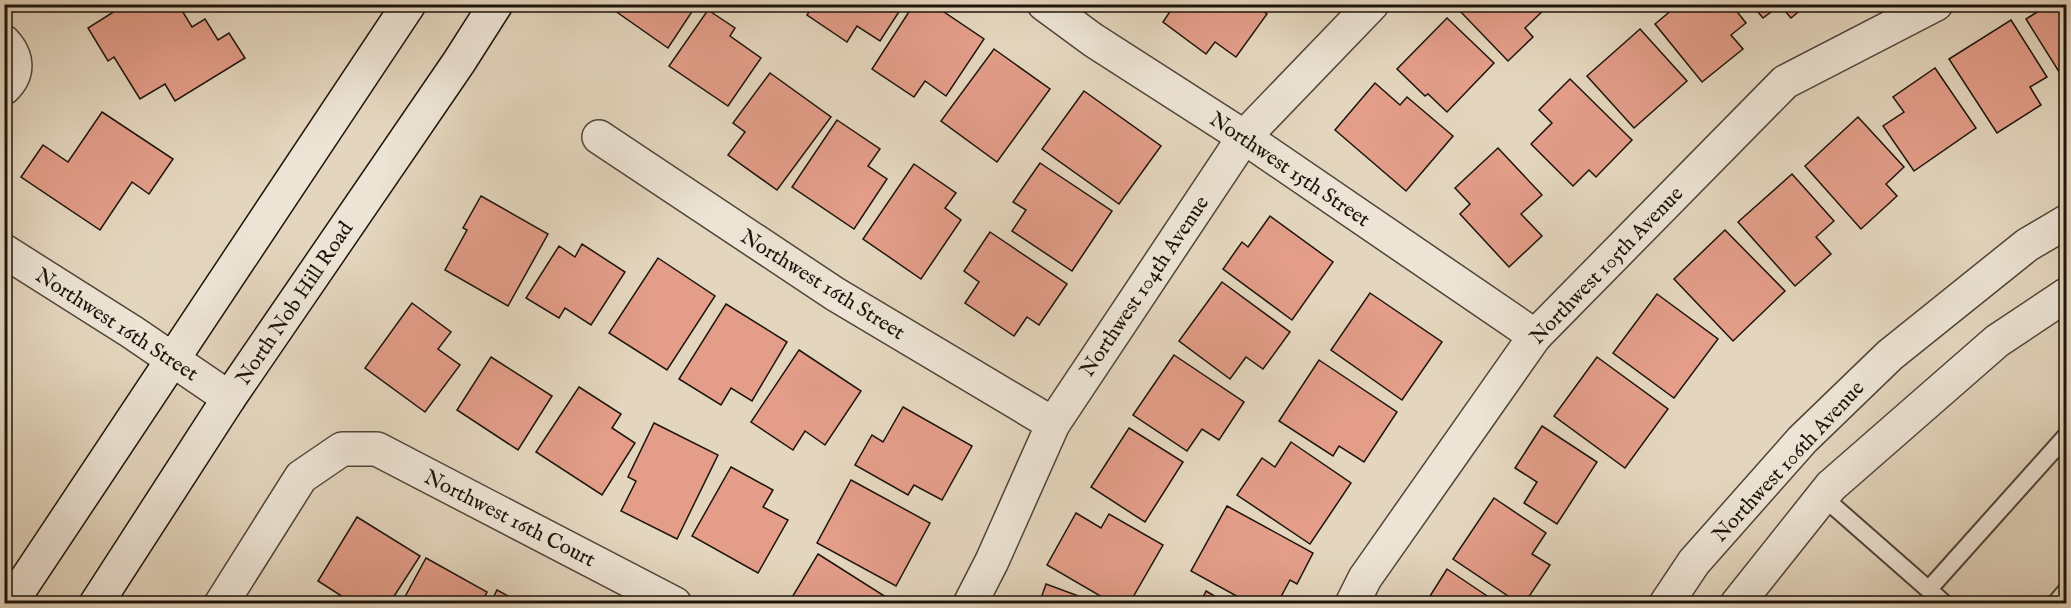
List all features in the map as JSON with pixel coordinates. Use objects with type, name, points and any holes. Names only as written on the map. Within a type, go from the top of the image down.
[{"type":"street","points":[[10,603],[409,4]]},
{"type":"street","name":"North Nob Hill Road","points":[[96,603],[229,398],[459,62],[496,4]]},
{"type":"street","name":"Northwest 15th Street","points":[[1044,4],[1093,40],[1244,136],[1535,336]]},
{"type":"street","name":"Northwest 104th Avenue","points":[[970,603],[992,561],[1053,424],[1244,136],[1372,4]]},
{"type":"street","name":"Northwest 105th Avenue","points":[[1352,603],[1365,578],[1535,336],[1785,82],[1936,4]]},
{"type":"street","points":[[4,42],[11,50],[16,69],[12,79],[4,88]]},
{"type":"street","name":"Northwest 16th Street","points":[[598,137],[835,294],[1053,424]]},
{"type":"street","name":"Northwest 106th Avenue","points":[[1666,603],[1694,562],[1802,440],[1890,355],[2026,245],[2067,222]]},
{"type":"street","name":"Northwest 16th Street","points":[[4,251],[132,332],[229,398]]},
{"type":"street","points":[[1737,603],[1839,478],[1997,341],[2067,295]]},
{"type":"street","name":"Northwest 16th Court","points":[[221,603],[301,477],[342,449],[377,449],[675,603]]},
{"type":"lane","points":[[1929,589],[2067,436]]},
{"type":"lane","points":[[1822,496],[1945,603]]},
{"type":"lane","points":[[2055,603],[2067,591]]},
{"type":"building","points":[[126,4],[178,4],[192,27],[205,19],[218,40],[229,33],[245,58],[175,101],[165,84],[140,99],[114,57],[108,61],[88,28]]},
{"type":"building","points":[[613,4],[697,4],[668,48],[611,8]]},
{"type":"building","points":[[814,4],[904,4],[880,41],[857,26],[847,42],[807,15]]},
{"type":"building","points":[[914,4],[932,4],[984,39],[946,96],[925,81],[914,97],[872,69]]},
{"type":"building","points":[[1175,4],[1254,4],[1267,14],[1236,57],[1215,42],[1206,54],[1163,22]]},
{"type":"building","points":[[1460,4],[1550,4],[1525,28],[1533,37],[1508,61],[1457,8]]},
{"type":"building","points":[[1570,4],[1585,4],[1576,12]]},
{"type":"building","points":[[1679,4],[1731,4],[1746,23],[1731,35],[1743,49],[1702,82],[1655,24]]},
{"type":"building","points":[[1751,4],[1808,4],[1791,18],[1780,5],[1763,18]]},
{"type":"building","points":[[2050,4],[2066,4],[2066,83],[2026,19]]},
{"type":"building","points":[[708,10],[735,28],[730,36],[761,58],[728,106],[669,66]]},
{"type":"building","points":[[1447,18],[1494,63],[1447,112],[1428,94],[1425,96],[1397,69]]},
{"type":"building","points":[[2011,20],[2047,77],[2030,87],[2041,105],[1997,133],[1949,59]]},
{"type":"building","points":[[1640,29],[1687,81],[1634,128],[1587,76]]},
{"type":"building","points":[[994,49],[1050,89],[997,162],[941,121]]},
{"type":"building","points":[[1935,68],[1976,128],[1914,171],[1883,126],[1904,112],[1893,97]]},
{"type":"building","points":[[770,73],[831,117],[777,190],[728,155],[745,132],[733,123]]},
{"type":"building","points":[[1570,79],[1632,140],[1596,177],[1589,170],[1573,186],[1531,144],[1552,123],[1539,110]]},
{"type":"building","points":[[1375,83],[1400,105],[1407,97],[1453,136],[1406,191],[1335,130]]},
{"type":"building","points":[[1084,91],[1161,146],[1119,204],[1042,149]]},
{"type":"building","points":[[102,112],[173,159],[149,194],[132,182],[100,230],[21,177],[43,145],[68,162]]},
{"type":"building","points":[[1858,117],[1904,167],[1886,184],[1897,196],[1861,229],[1805,166]]},
{"type":"building","points":[[837,120],[880,149],[868,166],[887,179],[854,229],[792,187]]},
{"type":"building","points":[[1498,148],[1542,195],[1521,214],[1542,236],[1509,267],[1460,214],[1470,204],[1455,188]]},
{"type":"building","points":[[1040,163],[1112,211],[1072,271],[1012,231],[1026,210],[1013,202]]},
{"type":"building","points":[[914,164],[956,193],[945,208],[961,220],[921,279],[863,239]]},
{"type":"building","points":[[1792,174],[1834,221],[1816,237],[1831,254],[1795,286],[1738,222]]},
{"type":"building","points":[[481,196],[548,234],[508,306],[445,270],[467,230],[463,228]]},
{"type":"building","points":[[1270,216],[1333,262],[1292,320],[1223,269],[1242,242],[1248,247]]},
{"type":"building","points":[[1725,230],[1785,291],[1733,341],[1674,279]]},
{"type":"building","points":[[990,232],[1067,284],[1039,325],[1027,317],[1014,336],[965,303],[979,282],[964,271]]},
{"type":"building","points":[[582,244],[625,272],[591,325],[565,308],[559,318],[526,298],[559,246],[575,257]]},
{"type":"building","points":[[658,258],[715,296],[667,370],[609,333]]},
{"type":"building","points":[[1222,282],[1290,332],[1263,369],[1246,357],[1230,379],[1179,341]]},
{"type":"building","points":[[1370,293],[1442,342],[1402,400],[1331,350]]},
{"type":"building","points":[[1657,294],[1718,339],[1674,398],[1613,353]]},
{"type":"building","points":[[412,303],[451,332],[438,349],[460,365],[425,412],[365,368]]},
{"type":"building","points":[[726,304],[787,342],[752,401],[731,388],[721,405],[679,379]]},
{"type":"building","points":[[799,350],[861,391],[825,445],[805,431],[793,450],[751,422]]},
{"type":"building","points":[[1174,355],[1244,402],[1219,440],[1202,429],[1187,451],[1133,415]]},
{"type":"building","points":[[491,357],[552,396],[518,450],[457,410]]},
{"type":"building","points":[[1597,357],[1668,409],[1625,468],[1554,416]]},
{"type":"building","points":[[1319,360],[1397,412],[1364,462],[1339,446],[1333,456],[1279,421]]},
{"type":"building","points":[[579,387],[621,414],[612,428],[635,443],[602,495],[536,452]]},
{"type":"building","points":[[903,407],[972,446],[942,500],[914,485],[908,495],[855,465],[872,435],[883,442]]},
{"type":"building","points":[[654,423],[718,455],[677,539],[621,511],[636,481],[628,477]]},
{"type":"building","points":[[1542,426],[1597,462],[1557,524],[1524,503],[1537,482],[1515,468]]},
{"type":"building","points":[[1129,428],[1183,462],[1145,522],[1091,487]]},
{"type":"building","points":[[1291,442],[1351,483],[1310,544],[1237,495],[1262,458],[1275,467]]},
{"type":"building","points":[[731,467],[773,490],[763,507],[788,520],[758,573],[692,536]]},
{"type":"building","points":[[851,480],[930,523],[896,586],[817,543]]},
{"type":"building","points":[[1494,498],[1546,533],[1532,554],[1550,565],[1524,604],[1520,604],[1453,559]]},
{"type":"building","points":[[1227,506],[1313,553],[1297,584],[1290,580],[1277,604],[1251,604],[1191,571]]},
{"type":"building","points":[[1076,513],[1101,528],[1109,514],[1163,545],[1129,604],[1114,604],[1047,565]]},
{"type":"building","points":[[357,517],[420,556],[389,604],[354,604],[318,581]]},
{"type":"building","points":[[818,554],[897,604],[788,604]]},
{"type":"building","points":[[426,558],[487,592],[481,604],[401,604]]},
{"type":"building","points":[[1447,569],[1499,604],[1425,604]]},
{"type":"building","points":[[1046,584],[1100,604],[1039,604]]},
{"type":"building","points":[[497,590],[523,604],[490,604]]},
{"type":"building","points":[[1206,591],[1228,604],[1200,604]]}]
